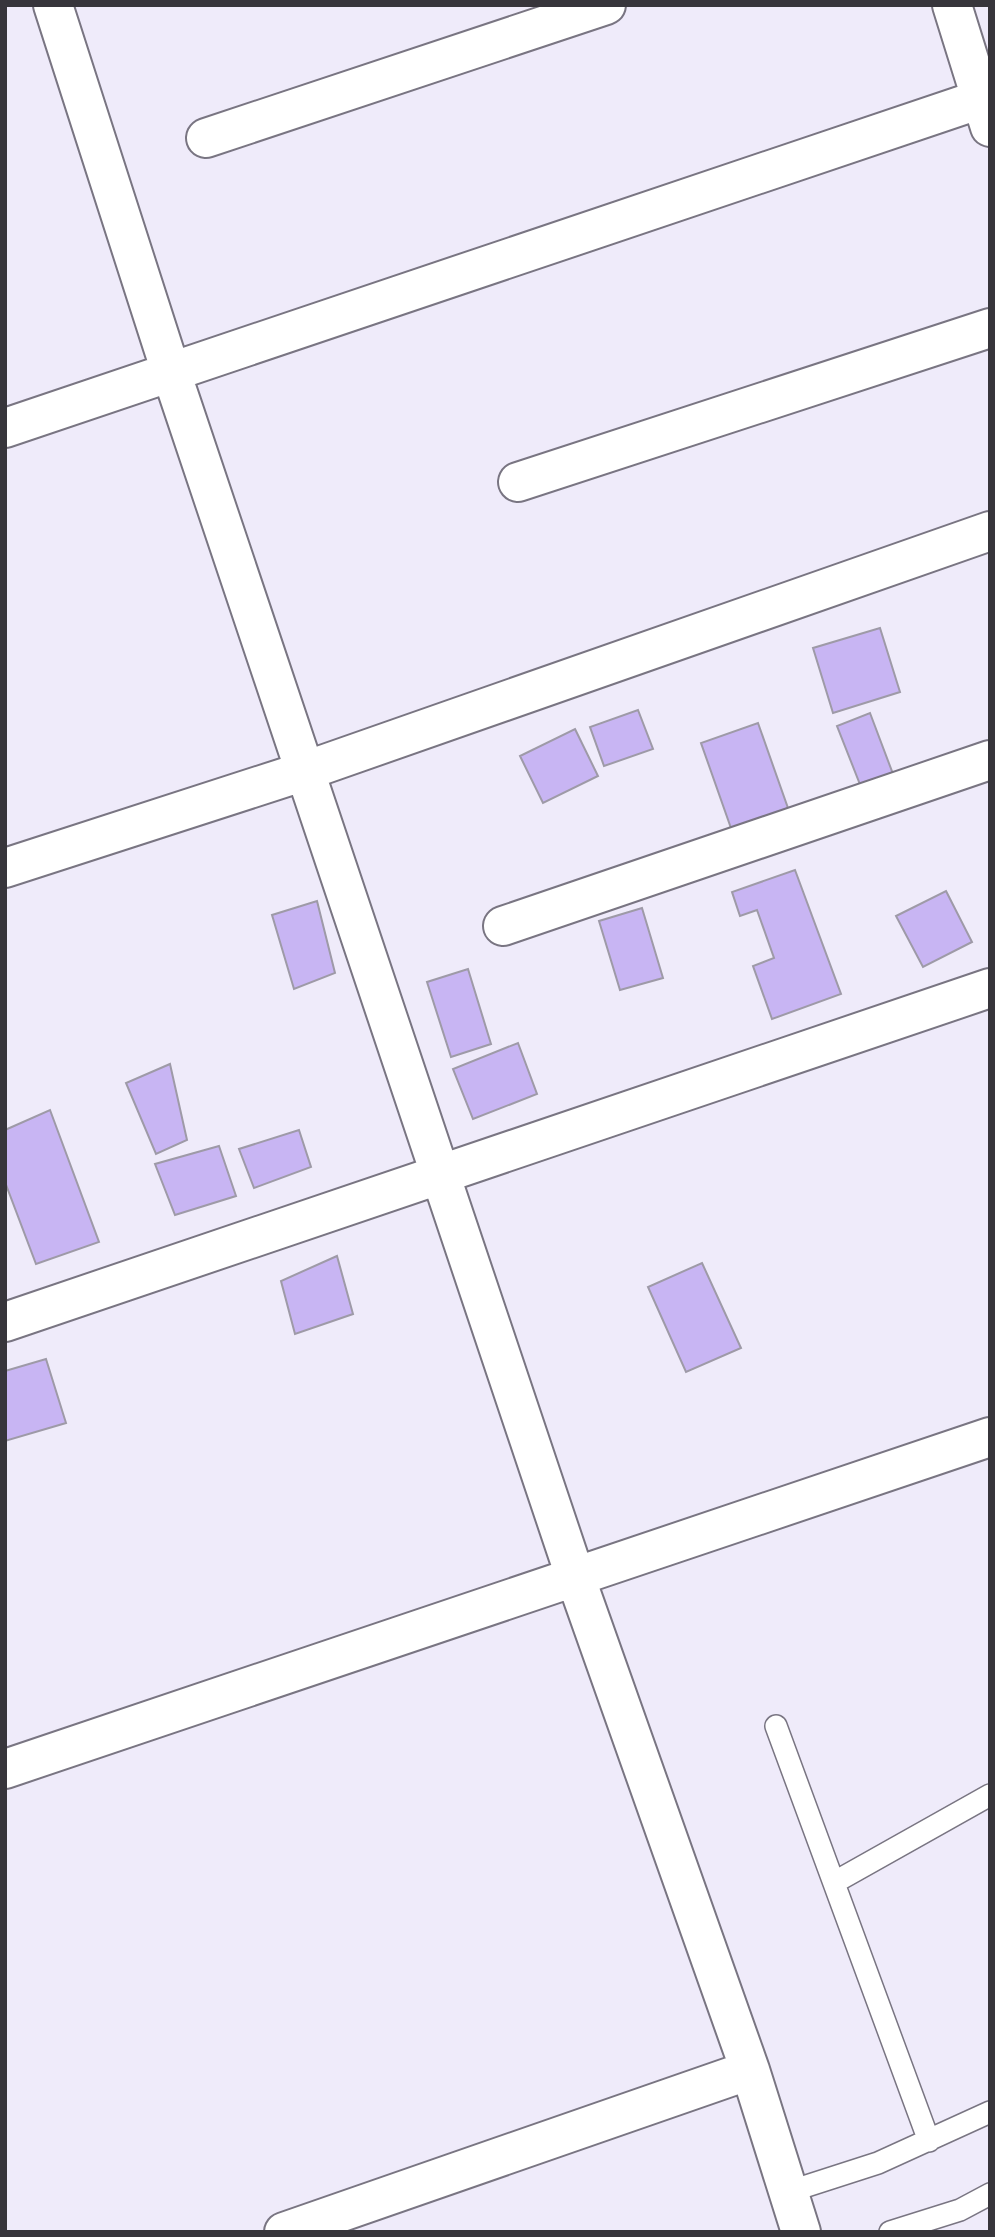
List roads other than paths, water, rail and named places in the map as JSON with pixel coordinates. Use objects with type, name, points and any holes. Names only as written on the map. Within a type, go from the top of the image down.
[{"type":"street","points":[[53,5],[171,372],[576,1579],[750,2070],[802,2232]]},
{"type":"street","points":[[206,138],[606,5]]},
{"type":"street","points":[[5,428],[987,108],[952,5]]},
{"type":"street","points":[[518,482],[990,328]]},
{"type":"street","points":[[5,868],[305,771],[990,531]]},
{"type":"street","points":[[503,926],[990,760]]},
{"type":"street","points":[[5,1322],[990,988]]},
{"type":"street","points":[[5,1769],[576,1579],[990,1437]]},
{"type":"street","points":[[284,2232],[750,2070]]},
{"type":"lane","points":[[776,1726],[929,2141]]},
{"type":"lane","points":[[835,1882],[990,1795]]},
{"type":"lane","points":[[788,2192],[878,2163],[990,2112]]},
{"type":"lane","points":[[890,2232],[960,2210],[990,2194]]}]
